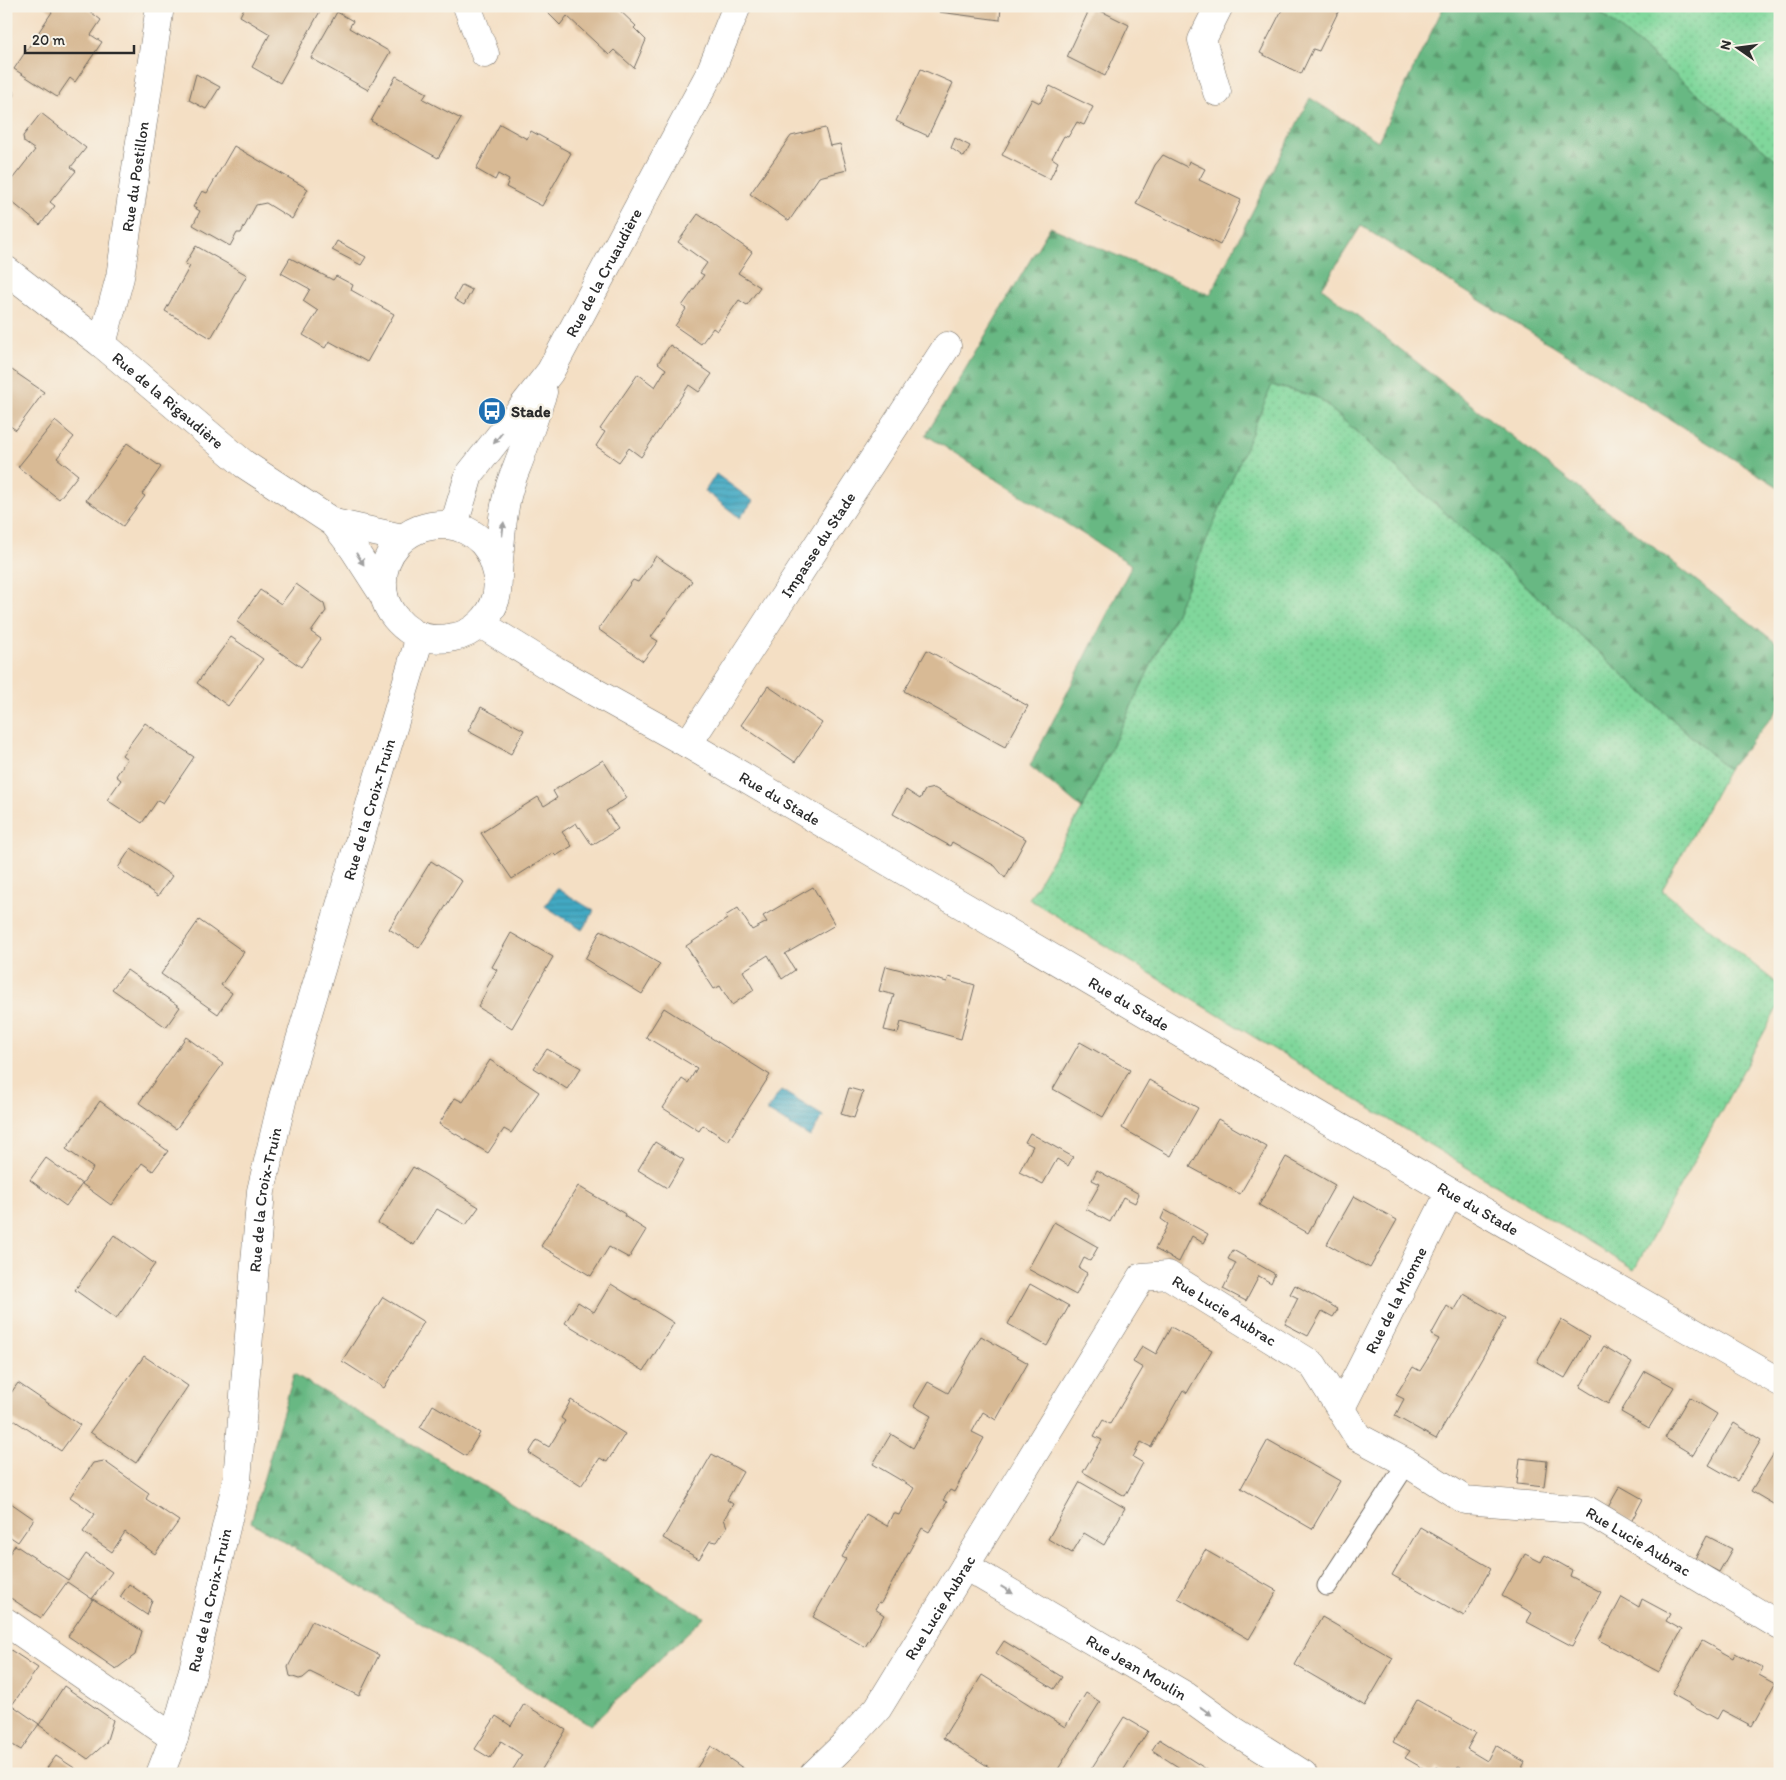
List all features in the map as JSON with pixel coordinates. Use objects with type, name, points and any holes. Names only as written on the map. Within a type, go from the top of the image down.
[{"type":"street","name":"Rue du Postillon","points":[[102,344],[120,277],[160,6]]},
{"type":"street","points":[[467,6],[485,54]]},
{"type":"street","name":"Rue de la Cruaudière","points":[[454,525],[469,475],[550,372],[710,73],[736,6]]},
{"type":"street","points":[[1217,92],[1202,40],[1219,6]]},
{"type":"street","name":"Rue de la Rigaudière","points":[[6,270],[102,344],[244,464],[334,523],[353,548],[384,596]]},
{"type":"street","name":"Impasse du Stade","points":[[688,744],[947,346]]},
{"type":"street","points":[[498,577],[493,558],[482,542],[466,530],[454,525],[433,524],[414,530],[402,538],[390,554],[383,573],[384,596],[392,614],[406,629],[420,636],[440,640],[460,636],[481,624],[496,597],[498,577],[503,526],[509,490],[550,372]]},
{"type":"street","name":"Rue de la Rigaudière","points":[[334,523],[402,538]]},
{"type":"street","name":"Rue du Stade","points":[[481,624],[554,670],[688,744],[1450,1192],[1780,1382]]},
{"type":"street","name":"Rue de la Croix-Truin","points":[[160,1774],[174,1738],[193,1670],[237,1480],[261,1191],[283,1097],[420,636]]},
{"type":"street","name":"Rue de la Mionne","points":[[1341,1408],[1450,1192]]},
{"type":"street","name":"Rue Lucie Aubrac","points":[[814,1774],[844,1746],[878,1708],[1142,1277],[1168,1275],[1313,1365],[1358,1437],[1407,1463],[1465,1500],[1587,1510],[1780,1626]]},
{"type":"street","name":"Rue Jean Moulin","points":[[965,1566],[1186,1696],[1233,1730],[1304,1774]]},
{"type":"street","points":[[6,1622],[174,1738]]},
{"type":"lane","points":[[1327,1586],[1407,1463]]},
{"type":"green space","points":[[1444,6],[1593,6],[1780,163],[1780,488],[1361,226],[1322,288],[1780,646],[1780,707],[1728,770],[1319,398],[1272,385],[1175,615],[1082,809],[1030,766],[1132,565],[926,435],[1050,227],[1210,295],[1310,98],[1378,141]]},
{"type":"green space","points":[[1593,6],[1780,6],[1780,163]]},
{"type":"green space","points":[[1271,385],[1319,398],[1728,770],[1662,890],[1780,986],[1780,1003],[1634,1270],[1029,899],[1082,809],[1175,615]]},
{"type":"green space","points":[[294,1374],[704,1617],[591,1725],[251,1522]]},
{"type":"water","points":[[716,474],[753,501],[740,518],[705,491]]},
{"type":"water","points":[[557,888],[594,911],[582,930],[545,906]]},
{"type":"water","points":[[781,1090],[823,1116],[810,1137],[767,1111]]},
{"type":"building","points":[[44,6],[83,6],[101,20],[91,35],[102,42],[75,82],[70,78],[57,97],[14,69],[52,12]]},
{"type":"building","points":[[245,6],[323,6],[280,83],[252,67],[270,34],[240,16]]},
{"type":"building","points":[[541,6],[615,6],[636,26],[634,28],[646,40],[634,68],[614,50],[609,55],[567,16],[560,25]]},
{"type":"building","points":[[939,6],[1001,6],[1000,20],[939,12]]},
{"type":"building","points":[[1091,6],[1129,25],[1105,76],[1067,57]]},
{"type":"building","points":[[1284,6],[1341,6],[1319,51],[1313,49],[1301,74],[1260,53]]},
{"type":"building","points":[[337,12],[353,21],[349,28],[390,52],[368,90],[311,58]]},
{"type":"building","points":[[921,69],[953,83],[928,136],[896,121]]},
{"type":"building","points":[[196,74],[220,87],[206,109],[189,100]]},
{"type":"building","points":[[396,76],[427,93],[423,99],[461,119],[438,158],[371,121]]},
{"type":"building","points":[[6,86],[15,93],[6,104]]},
{"type":"building","points":[[1050,86],[1093,107],[1084,125],[1077,122],[1068,137],[1064,136],[1052,158],[1058,162],[1050,179],[1002,155],[1032,99],[1040,103]]},
{"type":"building","points":[[41,113],[86,148],[71,167],[76,171],[50,202],[55,206],[40,225],[6,197],[6,187],[35,150],[24,142],[23,136]]},
{"type":"building","points":[[500,124],[527,139],[531,131],[571,153],[542,206],[506,187],[509,180],[498,174],[495,180],[476,169]]},
{"type":"building","points":[[825,128],[830,146],[840,144],[847,170],[819,177],[789,221],[750,194],[791,136]]},
{"type":"building","points":[[955,138],[970,146],[964,157],[951,148]]},
{"type":"building","points":[[234,146],[308,189],[292,219],[266,203],[256,205],[241,233],[237,233],[230,246],[193,225],[200,211],[193,207],[202,191],[207,193]]},
{"type":"building","points":[[1163,155],[1187,167],[1189,161],[1205,169],[1199,180],[1241,200],[1220,245],[1136,204],[1155,165]]},
{"type":"building","points":[[698,214],[752,252],[738,273],[760,287],[747,305],[739,300],[717,331],[713,328],[701,344],[675,326],[686,309],[682,306],[704,275],[700,273],[707,263],[678,242]]},
{"type":"building","points":[[337,241],[366,257],[361,265],[332,250]]},
{"type":"building","points":[[196,246],[247,275],[211,338],[165,311],[190,266],[185,264]]},
{"type":"building","points":[[290,258],[333,280],[336,276],[353,285],[351,290],[394,314],[367,362],[329,341],[325,348],[303,335],[318,311],[303,301],[310,289],[281,273]]},
{"type":"building","points":[[462,285],[472,290],[464,305],[454,299]]},
{"type":"building","points":[[670,345],[712,374],[699,392],[689,385],[641,457],[629,448],[619,462],[596,446],[605,432],[600,429],[638,374],[655,387],[666,369],[658,363]]},
{"type":"building","points":[[6,366],[44,392],[16,430],[6,423]]},
{"type":"building","points":[[55,421],[74,437],[57,458],[78,475],[59,499],[18,467]]},
{"type":"building","points":[[127,443],[161,467],[142,494],[145,496],[123,526],[86,500]]},
{"type":"building","points":[[656,556],[692,581],[651,637],[658,641],[643,661],[598,629],[633,580],[638,582]]},
{"type":"building","points":[[296,584],[324,604],[326,611],[311,632],[321,639],[301,667],[237,622],[260,590],[281,604]]},
{"type":"building","points":[[231,637],[263,659],[228,706],[197,683]]},
{"type":"building","points":[[927,650],[1028,706],[1005,747],[904,691]]},
{"type":"building","points":[[768,686],[822,723],[795,762],[741,725]]},
{"type":"building","points":[[481,707],[524,730],[511,754],[468,731]]},
{"type":"building","points":[[145,723],[194,757],[163,803],[158,800],[142,823],[107,800],[121,780],[116,776],[127,759],[122,755]]},
{"type":"building","points":[[603,760],[627,798],[606,811],[618,829],[592,845],[576,823],[562,832],[572,846],[556,856],[553,853],[512,879],[481,833],[538,797],[544,806],[557,798],[553,791]]},
{"type":"building","points":[[934,788],[1026,839],[1005,878],[995,866],[952,842],[950,846],[893,814],[906,790],[920,799],[925,790]]},
{"type":"building","points":[[131,848],[172,876],[158,896],[118,868]]},
{"type":"building","points":[[431,861],[462,881],[419,948],[389,929]]},
{"type":"building","points":[[813,887],[835,925],[785,954],[795,970],[782,979],[768,955],[743,971],[754,990],[732,1005],[720,986],[714,989],[686,946],[727,919],[725,916],[738,908],[752,930],[767,922],[763,916]]},
{"type":"building","points":[[199,920],[244,952],[221,985],[232,993],[218,1014],[161,974]]},
{"type":"building","points":[[601,930],[660,964],[642,994],[585,959]]},
{"type":"building","points":[[511,933],[553,957],[512,1028],[478,1007],[497,970],[492,967]]},
{"type":"building","points":[[886,966],[947,982],[949,977],[975,985],[961,1039],[901,1022],[898,1033],[884,1030],[894,995],[879,991]]},
{"type":"building","points":[[127,970],[180,1007],[166,1027],[112,989]]},
{"type":"building","points":[[664,1008],[770,1075],[728,1141],[703,1125],[699,1131],[663,1108],[682,1079],[688,1083],[697,1068],[646,1037]]},
{"type":"building","points":[[186,1037],[223,1064],[176,1129],[139,1103]]},
{"type":"building","points":[[1080,1042],[1130,1070],[1103,1117],[1053,1089]]},
{"type":"building","points":[[547,1049],[581,1068],[567,1089],[534,1068]]},
{"type":"building","points":[[490,1060],[539,1092],[511,1133],[504,1129],[488,1153],[439,1124],[455,1098],[463,1102]]},
{"type":"building","points":[[1149,1080],[1198,1108],[1171,1156],[1122,1128]]},
{"type":"building","points":[[849,1088],[863,1092],[854,1118],[841,1114]]},
{"type":"building","points":[[100,1101],[168,1151],[153,1171],[142,1163],[111,1205],[82,1184],[93,1168],[66,1149]]},
{"type":"building","points":[[1218,1119],[1267,1147],[1240,1194],[1190,1167]]},
{"type":"building","points":[[1030,1133],[1073,1157],[1068,1166],[1057,1159],[1043,1184],[1019,1172],[1033,1146],[1025,1142]]},
{"type":"building","points":[[655,1142],[684,1160],[667,1188],[638,1170]]},
{"type":"building","points":[[1286,1157],[1335,1185],[1308,1233],[1259,1205]]},
{"type":"building","points":[[46,1158],[82,1184],[66,1206],[30,1180]]},
{"type":"building","points":[[413,1167],[479,1207],[466,1225],[437,1209],[414,1245],[378,1223]]},
{"type":"building","points":[[1097,1170],[1139,1194],[1135,1203],[1123,1197],[1110,1222],[1086,1209],[1100,1184],[1092,1180]]},
{"type":"building","points":[[578,1186],[625,1214],[624,1216],[646,1230],[629,1258],[609,1247],[591,1276],[541,1246]]},
{"type":"building","points":[[1354,1196],[1397,1220],[1370,1268],[1327,1244]]},
{"type":"building","points":[[1165,1210],[1208,1234],[1203,1243],[1192,1236],[1179,1262],[1155,1249],[1168,1224],[1161,1219]]},
{"type":"building","points":[[1054,1222],[1098,1247],[1090,1261],[1084,1258],[1079,1268],[1087,1273],[1076,1295],[1028,1269]]},
{"type":"building","points":[[114,1235],[155,1264],[116,1319],[75,1290]]},
{"type":"building","points":[[1233,1250],[1275,1274],[1271,1283],[1259,1276],[1246,1301],[1223,1289],[1236,1263],[1228,1259]]},
{"type":"building","points":[[611,1284],[674,1323],[644,1371],[565,1323],[578,1302],[594,1312]]},
{"type":"building","points":[[1030,1284],[1069,1306],[1047,1346],[1008,1324]]},
{"type":"building","points":[[1295,1285],[1338,1309],[1333,1317],[1322,1311],[1308,1336],[1285,1324],[1298,1298],[1290,1294]]},
{"type":"building","points":[[1464,1294],[1505,1318],[1436,1439],[1395,1416],[1404,1399],[1396,1395],[1413,1367],[1420,1371],[1430,1355],[1439,1339],[1431,1335],[1447,1306],[1454,1311]]},
{"type":"building","points":[[383,1297],[424,1322],[384,1388],[342,1361]]},
{"type":"building","points":[[1561,1320],[1589,1337],[1565,1378],[1537,1362]]},
{"type":"building","points":[[1171,1327],[1212,1350],[1187,1393],[1183,1390],[1151,1447],[1141,1442],[1133,1457],[1143,1463],[1125,1496],[1083,1472],[1102,1440],[1094,1436],[1103,1420],[1110,1424],[1143,1368],[1133,1362],[1142,1346],[1156,1354]]},
{"type":"building","points":[[981,1336],[1028,1363],[996,1420],[983,1412],[972,1432],[984,1438],[954,1492],[950,1490],[943,1500],[947,1502],[929,1532],[922,1528],[881,1603],[879,1602],[875,1609],[884,1615],[865,1647],[813,1617],[846,1559],[842,1557],[866,1514],[887,1526],[893,1513],[899,1515],[914,1488],[873,1464],[891,1434],[913,1448],[931,1416],[914,1406],[928,1382],[948,1393]]},
{"type":"building","points":[[1604,1346],[1632,1363],[1608,1404],[1580,1387]]},
{"type":"building","points":[[144,1356],[188,1386],[136,1463],[90,1432]]},
{"type":"building","points":[[1645,1371],[1674,1387],[1649,1428],[1621,1412]]},
{"type":"building","points":[[18,1383],[80,1425],[61,1451],[6,1415],[6,1400]]},
{"type":"building","points":[[1689,1397],[1717,1414],[1693,1455],[1665,1438]]},
{"type":"building","points":[[571,1400],[625,1434],[607,1462],[600,1458],[581,1486],[529,1453],[537,1440],[549,1447],[565,1421],[561,1418]]},
{"type":"building","points":[[433,1405],[480,1433],[466,1456],[420,1428]]},
{"type":"building","points":[[1734,1423],[1761,1440],[1737,1481],[1709,1465]]},
{"type":"building","points":[[1268,1440],[1340,1481],[1312,1529],[1241,1488]]},
{"type":"building","points":[[1776,1450],[1780,1453],[1780,1508],[1751,1491]]},
{"type":"building","points":[[712,1454],[743,1472],[727,1500],[733,1504],[724,1519],[727,1527],[717,1542],[710,1541],[699,1559],[663,1538]]},
{"type":"building","points":[[1520,1458],[1547,1461],[1544,1487],[1517,1484]]},
{"type":"building","points":[[104,1461],[149,1493],[146,1499],[179,1521],[155,1554],[125,1532],[112,1552],[83,1532],[95,1514],[70,1497],[93,1463]]},
{"type":"building","points":[[1080,1482],[1125,1508],[1104,1545],[1084,1533],[1072,1553],[1048,1539]]},
{"type":"building","points":[[1620,1486],[1643,1499],[1631,1522],[1607,1509]]},
{"type":"building","points":[[8,1501],[34,1519],[18,1542],[6,1534],[6,1503]]},
{"type":"building","points":[[1420,1527],[1491,1568],[1464,1616],[1392,1575]]},
{"type":"building","points":[[1707,1536],[1732,1549],[1719,1572],[1695,1559]]},
{"type":"building","points":[[15,1545],[68,1580],[86,1554],[112,1572],[92,1599],[67,1582],[41,1618],[6,1595],[6,1559]]},
{"type":"building","points":[[1205,1550],[1277,1591],[1249,1639],[1178,1598]]},
{"type":"building","points":[[1525,1554],[1541,1562],[1545,1555],[1572,1570],[1570,1576],[1601,1592],[1572,1646],[1527,1622],[1532,1613],[1502,1596]]},
{"type":"building","points":[[129,1584],[152,1600],[147,1615],[120,1597]]},
{"type":"building","points":[[1622,1597],[1639,1607],[1642,1599],[1670,1614],[1666,1621],[1682,1630],[1659,1672],[1599,1640]]},
{"type":"building","points":[[93,1599],[142,1631],[135,1655],[116,1669],[68,1636]]},
{"type":"building","points":[[1322,1617],[1393,1658],[1365,1706],[1295,1665]]},
{"type":"building","points":[[312,1621],[379,1655],[359,1696],[310,1672],[299,1679],[290,1676],[288,1667]]},
{"type":"building","points":[[1004,1641],[1062,1677],[1054,1689],[996,1653]]},
{"type":"building","points":[[1702,1641],[1733,1658],[1735,1653],[1763,1668],[1759,1675],[1775,1684],[1752,1726],[1722,1710],[1717,1719],[1672,1694]]},
{"type":"building","points":[[6,1647],[38,1668],[12,1705],[39,1724],[21,1750],[6,1741],[6,1714],[11,1706],[6,1703]]},
{"type":"building","points":[[982,1675],[1065,1727],[1086,1693],[1100,1702],[1055,1774],[1000,1774],[943,1738]]},
{"type":"building","points":[[64,1686],[113,1720],[106,1743],[88,1759],[39,1725]]},
{"type":"building","points":[[1417,1700],[1476,1733],[1467,1749],[1487,1761],[1495,1745],[1525,1762],[1519,1774],[1470,1774],[1458,1767],[1454,1774],[1449,1774],[1437,1767],[1433,1774],[1405,1758],[1410,1751],[1393,1742]]},
{"type":"building","points":[[524,1704],[566,1730],[539,1774],[510,1774],[522,1755],[501,1741],[490,1758],[475,1749],[496,1716],[511,1726]]},
{"type":"building","points":[[1124,1717],[1148,1731],[1121,1774],[1088,1774]]},
{"type":"building","points":[[1159,1739],[1214,1774],[1189,1774],[1152,1750]]},
{"type":"building","points":[[711,1746],[750,1773],[750,1774],[693,1774]]},
{"type":"building","points":[[56,1756],[79,1771],[78,1774],[55,1774],[47,1768]]},
{"type":"place","name":"Stade","points":[[492,411]]}]
